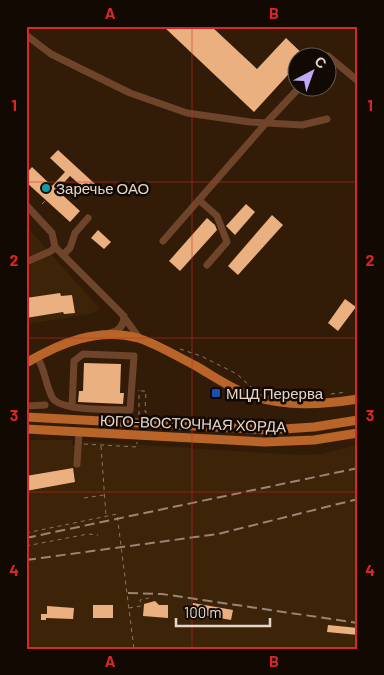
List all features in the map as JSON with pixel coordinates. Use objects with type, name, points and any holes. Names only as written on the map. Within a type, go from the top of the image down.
[{"type":"main road","points":[[26,363],[70,341],[106,335],[140,338],[195,366],[223,383],[278,403],[310,405],[355,395]]},
{"type":"main road","name":"ЮГО-ВОСТОЧНАЯ ХОРДА","points":[[26,417],[268,430],[314,427],[358,420]]},
{"type":"main road","name":"ЮГО-ВОСТОЧНАЯ ХОРДА","points":[[26,430],[265,442],[314,440],[358,433]]},
{"type":"street","points":[[26,35],[52,54],[130,93],[187,114],[302,125],[327,119]]},
{"type":"street","points":[[336,63],[358,81]]},
{"type":"street","points":[[163,241],[290,98]]},
{"type":"street","points":[[199,200],[217,216],[228,242],[208,265]]},
{"type":"street","points":[[26,205],[52,233],[55,247],[111,302],[140,338]]},
{"type":"street","points":[[63,255],[70,248],[75,233],[88,218]]},
{"type":"street","points":[[26,262],[51,251],[55,247]]},
{"type":"street","points":[[106,335],[120,328],[124,322],[124,316]]},
{"type":"street","points":[[37,357],[43,365],[53,400],[61,405],[72,407],[130,410],[134,356],[83,354],[74,362],[72,407]]},
{"type":"street","points":[[26,406],[45,405]]},
{"type":"street","points":[[77,464],[79,432]]},
{"type":"path","points":[[42,204],[46,200]]},
{"type":"path","points":[[178,348],[201,356],[230,371],[252,387],[274,393]]},
{"type":"path","points":[[140,391],[146,391],[145,412],[150,413]]},
{"type":"path","points":[[139,413],[140,395]]},
{"type":"path","points":[[328,395],[355,395]]},
{"type":"path","points":[[78,444],[101,445],[106,516]]},
{"type":"path","points":[[84,498],[104,494]]},
{"type":"path","points":[[26,533],[117,514],[134,649]]},
{"type":"path","points":[[26,546],[88,534],[98,535]]},
{"type":"path","points":[[129,608],[141,606],[140,600],[149,598]]},
{"type":"shaded area","points":[[26,226],[100,309],[90,314],[26,324]]},
{"type":"shaded area","points":[[26,440],[73,440],[72,445],[78,445],[81,441],[301,455],[321,454],[358,445],[358,649],[26,649]]},
{"type":"building","points":[[163,26],[211,26],[257,69],[286,38],[296,48],[286,48],[286,77],[254,112]]},
{"type":"building","name":"Заречье ОАО","points":[[58,150],[95,184],[88,192],[70,176],[57,190],[80,211],[70,222],[26,182],[26,174],[32,167],[52,186],[65,172],[50,158]]},
{"type":"building","points":[[246,204],[255,212],[235,235],[226,226]]},
{"type":"building","points":[[272,215],[283,225],[238,275],[228,266]]},
{"type":"building","points":[[207,218],[215,225],[217,230],[180,271],[169,261]]},
{"type":"building","points":[[98,230],[111,242],[104,249],[91,238]]},
{"type":"building","points":[[60,293],[61,296],[72,295],[75,313],[64,314],[63,312],[26,318],[26,298]]},
{"type":"building","points":[[345,299],[356,307],[338,331],[328,323]]},
{"type":"building","points":[[84,363],[121,364],[120,393],[124,393],[123,404],[78,402],[79,391],[83,391]]},
{"type":"building","points":[[73,468],[75,482],[26,491],[26,476]]},
{"type":"building","points":[[155,601],[159,605],[168,605],[168,618],[143,616],[144,604]]},
{"type":"building","points":[[193,603],[233,610],[231,620],[192,613]]},
{"type":"building","points":[[93,605],[113,605],[113,618],[93,618]]},
{"type":"building","points":[[47,606],[74,608],[73,619],[46,618],[46,620],[41,620],[41,614],[47,614]]},
{"type":"building","points":[[328,625],[358,628],[358,635],[327,632]]},
{"type":"railway","points":[[26,538],[358,468]]},
{"type":"railway","points":[[26,560],[218,534],[358,499]]},
{"type":"railway","points":[[128,593],[162,594],[358,623]]},
{"type":"place","name":"Заречье ОАО","points":[[46,188]]},
{"type":"place","name":"МЦД Перерва","points":[[216,393]]}]
